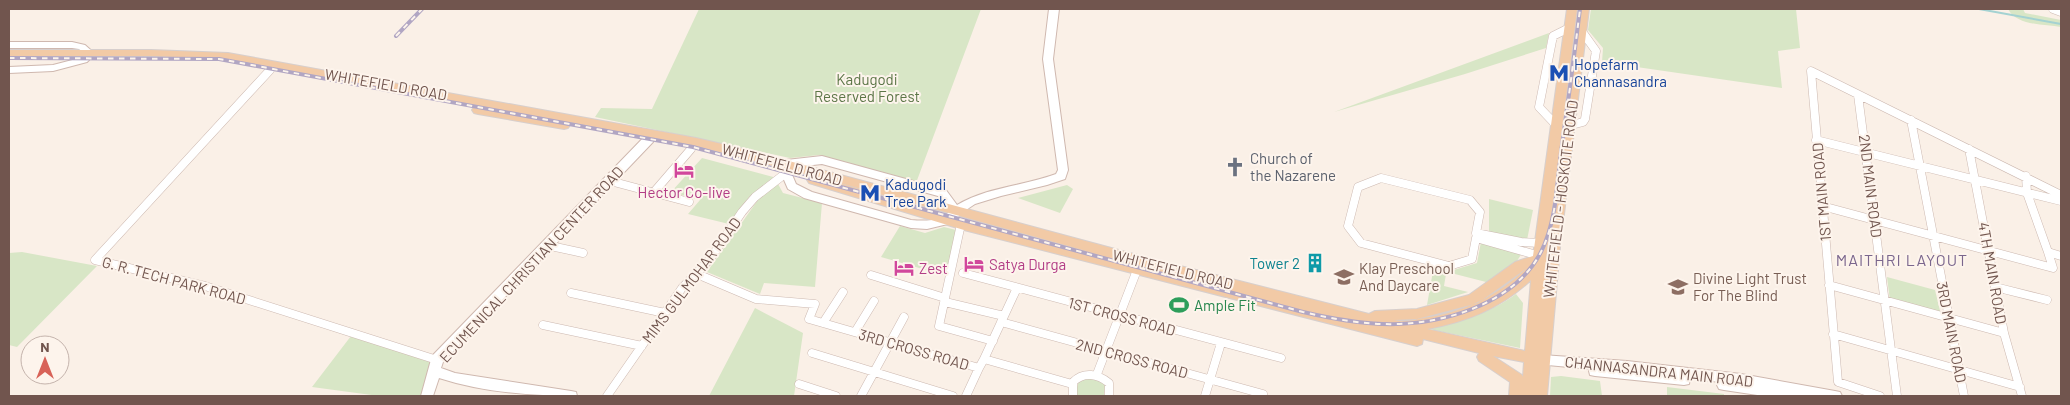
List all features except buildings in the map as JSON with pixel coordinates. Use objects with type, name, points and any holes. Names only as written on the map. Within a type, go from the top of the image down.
[{"type":"main road","points":[[1572,9],[1575,29]]},
{"type":"main road","name":"WHITEFIELD - HOSKOTE ROAD","points":[[1536,363],[1562,125],[1575,29],[1584,9]]},
{"type":"main road","name":"WHITEFIELD ROAD","points":[[9,53],[203,60],[270,70],[516,117],[649,139],[786,168]]},
{"type":"main road","name":"WHITEFIELD ROAD","points":[[9,61],[86,56],[228,56],[662,135],[786,168],[951,216],[1264,297],[1484,357],[1536,363]]},
{"type":"main road","name":"WHITEFIELD - HOSKOTE ROAD","points":[[1536,363],[1540,255],[1562,125]]},
{"type":"main road","name":"WHITEFIELD ROAD","points":[[951,216],[961,224],[1137,270],[1247,293]]},
{"type":"main road","points":[[1350,314],[1384,317],[1417,314],[1473,298],[1520,265],[1540,255]]},
{"type":"main road","points":[[1393,326],[1424,325],[1448,321],[1478,311],[1511,291],[1540,255]]},
{"type":"main road","name":"WHITEFIELD ROAD","points":[[1264,297],[1350,314],[1536,363]]},
{"type":"main road","points":[[1484,357],[1517,379],[1516,396]]},
{"type":"main road","points":[[1529,396],[1536,363]]},
{"type":"main road","points":[[1536,363],[1540,396]]},
{"type":"street","points":[[951,216],[972,201],[1055,179],[1063,174],[1048,59],[1054,9]]},
{"type":"street","points":[[951,216],[1067,178],[1069,166],[1053,59],[1060,9]]},
{"type":"street","points":[[2053,9],[2061,12]]},
{"type":"street","points":[[1575,29],[1596,50],[1585,119],[1583,122],[1562,125],[1539,107],[1554,36],[1575,29]]},
{"type":"street","points":[[9,45],[72,45],[82,47],[86,56]]},
{"type":"street","name":"WHITEFIELD ROAD","points":[[9,70],[53,68],[86,56]]},
{"type":"street","name":"G. R. TECH PARK ROAD","points":[[270,70],[95,260],[205,286],[436,366]]},
{"type":"street","name":"1ST MAIN ROAD","points":[[1858,95],[1811,71],[1838,382],[1880,396]]},
{"type":"street","points":[[1858,95],[2026,176],[2061,195]]},
{"type":"street","name":"2ND MAIN ROAD","points":[[1858,95],[1898,396]]},
{"type":"street","name":"3RD MAIN ROAD","points":[[1911,120],[1964,396]]},
{"type":"street","name":"ECUMENICAL CHRISTIAN CENTER ROAD","points":[[427,396],[436,366],[546,245],[649,139]]},
{"type":"street","points":[[1816,140],[2061,201]]},
{"type":"street","points":[[654,192],[691,148]]},
{"type":"street","name":"4TH MAIN ROAD","points":[[1970,149],[2004,333],[2021,392]]},
{"type":"street","points":[[786,168],[822,160],[942,193],[951,216]]},
{"type":"street","name":"MIMS GULMOHAR ROAD","points":[[607,396],[682,288],[710,259],[742,212],[755,197],[786,168]]},
{"type":"street","points":[[1822,206],[2053,268],[2027,193],[2026,176]]},
{"type":"street","points":[[1381,178],[1470,200],[1480,212],[1476,236],[1472,258],[1449,266],[1361,243],[1348,226],[1358,187],[1381,178]]},
{"type":"street","points":[[610,181],[689,202]]},
{"type":"street","points":[[961,224],[939,326],[993,341]]},
{"type":"street","points":[[1476,236],[1520,246],[1526,253],[1540,255]]},
{"type":"street","points":[[1520,246],[1530,241],[1540,255]]},
{"type":"street","points":[[546,245],[583,253]]},
{"type":"street","points":[[2048,252],[2061,256]]},
{"type":"street","points":[[1096,374],[1137,270]]},
{"type":"street","name":"1ST CROSS ROAD","points":[[963,273],[1281,358]]},
{"type":"street","name":"3RD CROSS ROAD","points":[[697,274],[756,299],[816,304],[809,319],[890,343],[980,368],[984,359],[1072,384]]},
{"type":"street","name":"2ND CROSS ROAD","points":[[871,276],[1003,319],[1263,394]]},
{"type":"street","points":[[1829,285],[2004,333]]},
{"type":"street","points":[[1995,287],[2047,300]]},
{"type":"street","points":[[984,359],[1017,288]]},
{"type":"street","points":[[823,323],[843,292]]},
{"type":"street","points":[[572,293],[665,313]]},
{"type":"street","points":[[855,332],[874,301]]},
{"type":"street","points":[[861,396],[904,317]]},
{"type":"street","points":[[543,324],[642,346]]},
{"type":"street","points":[[1834,334],[1959,370],[2021,392]]},
{"type":"street","points":[[1205,396],[1221,343]]},
{"type":"street","points":[[812,353],[954,396]]},
{"type":"street","name":"CHANNASANDRA MAIN ROAD","points":[[1536,363],[1627,366],[1741,379],[1835,396]]},
{"type":"street","name":"CHANNASANDRA MAIN ROAD","points":[[1536,363],[1684,380],[1799,396]]},
{"type":"street","points":[[436,366],[455,378],[571,396]]},
{"type":"street","points":[[966,396],[980,368]]},
{"type":"street","points":[[1072,396],[1072,384],[1081,375],[1096,374],[1109,383],[1110,396]]},
{"type":"street","points":[[799,384],[836,396]]},
{"type":"green space","name":"Kadugodi Reserved Forest","points":[[699,9],[981,9],[916,183],[819,155],[790,158],[595,117],[601,108],[652,109]]},
{"type":"green space","points":[[1591,9],[1796,9],[1800,48],[1778,51],[1782,88],[1602,62],[1603,48],[1588,30]]},
{"type":"green space","points":[[2008,9],[2023,9],[2025,13],[2061,20],[2061,27],[2018,19]]},
{"type":"green space","points":[[1549,33],[1546,48],[1334,112]]},
{"type":"green space","points":[[702,158],[777,178],[750,196],[729,224],[688,214],[700,200],[671,192]]},
{"type":"green space","points":[[778,184],[783,193],[822,203],[815,287],[764,283],[760,294],[707,272],[760,197]]},
{"type":"green space","points":[[1067,185],[1073,189],[1060,213],[1018,198]]},
{"type":"green space","points":[[1489,199],[1533,210],[1527,240],[1489,235]]},
{"type":"green space","points":[[900,226],[925,233],[944,227],[956,230],[947,276],[881,257]]},
{"type":"green space","points":[[1481,242],[1522,253],[1517,261],[1490,283],[1447,272],[1477,263]]},
{"type":"green space","points":[[22,252],[97,266],[29,335],[20,335],[20,344],[17,347],[9,345],[9,253]]},
{"type":"green space","points":[[1433,271],[1446,274],[1444,286],[1468,292],[1427,305]]},
{"type":"green space","points":[[1887,277],[1935,290],[1941,315],[1890,301]]},
{"type":"green space","points":[[1516,294],[1523,303],[1520,348],[1429,329],[1430,326],[1464,319],[1496,307]]},
{"type":"green space","points":[[755,308],[803,333],[794,396],[709,396]]},
{"type":"green space","points":[[351,336],[432,362],[422,396],[379,396],[312,387]]},
{"type":"green space","points":[[1561,376],[1600,381],[1602,396],[1550,396],[1551,377]]},
{"type":"green space","points":[[1092,377],[1105,384],[1104,396],[1078,396],[1075,393],[1079,381]]},
{"type":"green space","points":[[1667,387],[1724,394],[1724,396],[1667,396]]},
{"type":"waterway","points":[[1979,9],[2061,24]]},
{"type":"railway","points":[[396,36],[422,9]]},
{"type":"railway","points":[[9,58],[219,59],[693,147],[1303,312],[1362,323],[1404,324],[1450,316],[1472,309],[1493,299],[1512,286],[1528,271],[1541,252],[1553,216],[1580,9]]},
{"type":"place","name":"Hopefarm Channasandra","points":[[1559,73]]},
{"type":"place","name":"Church of the Nazarene","points":[[1235,167]]},
{"type":"place","name":"Hector Co-live","points":[[684,170]]},
{"type":"place","name":"Kadugodi Tree Park","points":[[870,193]]},
{"type":"place","name":"Tower 2","points":[[1315,263]]},
{"type":"place","name":"Satya Durga","points":[[974,264]]},
{"type":"place","name":"Zest","points":[[904,268]]},
{"type":"place","name":"Klay Preschool And Daycare","points":[[1344,277]]},
{"type":"place","name":"Divine Light Trust For The Blind","points":[[1678,287]]},
{"type":"place","name":"Ample Fit","points":[[1179,305]]},
{"type":"district","name":"MAITHRI LAYOUT","points":[[1902,259]]}]
